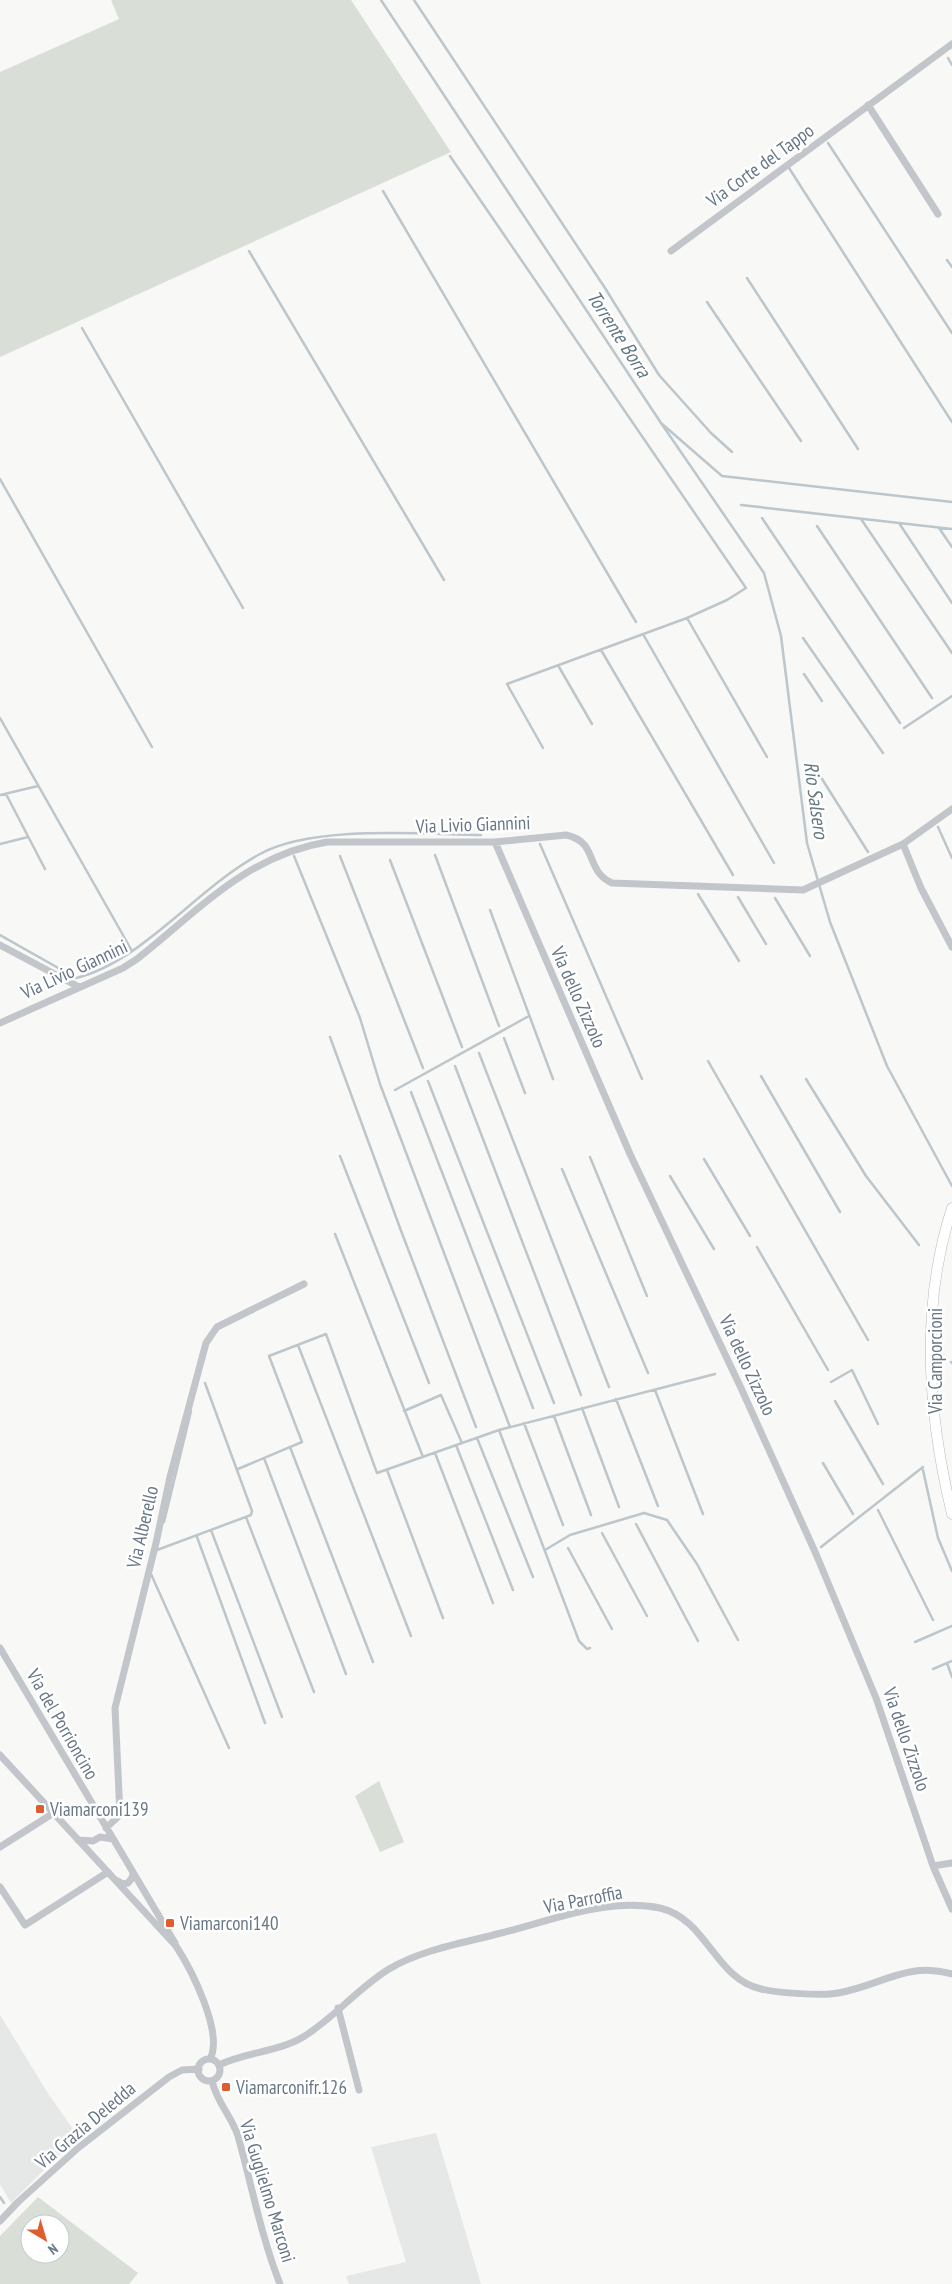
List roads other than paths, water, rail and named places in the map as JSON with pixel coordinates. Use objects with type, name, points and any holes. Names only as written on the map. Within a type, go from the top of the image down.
[{"type":"main road","name":"Via Camporcioni","points":[[950,1213],[939,1259],[931,1323],[933,1404],[942,1471],[952,1514]]},
{"type":"street","name":"Via Corte del Tappo","points":[[671,251],[952,44]]},
{"type":"street","points":[[868,105],[938,214]]},
{"type":"street","name":"Via Livio Giannini","points":[[0,1023],[123,968],[137,959],[230,882],[248,870],[287,851],[328,842],[495,842],[566,835],[578,838],[585,843],[600,875],[612,883],[798,891],[823,882],[903,844],[952,810]]},
{"type":"street","name":"Via dello Zizzolo","points":[[495,842],[630,1154],[741,1388],[816,1554],[876,1698],[933,1866],[952,1909]]},
{"type":"street","points":[[903,844],[921,888],[952,947]]},
{"type":"street","points":[[0,945],[79,987]]},
{"type":"street","name":"Via Alberello","points":[[105,1827],[120,1815],[114,1708],[156,1543],[170,1477],[206,1343],[217,1326],[304,1284]]},
{"type":"street","name":"Via del Porrioncino","points":[[0,1648],[105,1827],[172,1936],[176,1946]]},
{"type":"street","points":[[0,1755],[52,1814],[176,1946],[192,1973],[206,2006],[214,2048],[210,2059],[202,2063],[199,2069],[202,2078],[212,2081],[219,2076],[219,2065],[210,2059]]},
{"type":"street","points":[[0,1847],[52,1814]]},
{"type":"street","points":[[91,1854],[96,1839],[105,1827]]},
{"type":"street","points":[[78,1840],[113,1839]]},
{"type":"street","points":[[933,1866],[952,1863]]},
{"type":"street","points":[[0,1887],[25,1925],[108,1872]]},
{"type":"street","points":[[116,1880],[123,1884],[128,1883],[133,1873]]},
{"type":"street","name":"Via Parroffia","points":[[219,2065],[232,2059],[292,2043],[316,2028],[338,2008],[389,1970],[420,1954],[589,1911],[627,1905],[660,1908],[690,1923],[734,1976],[746,1984],[762,1990],[838,1993],[902,1972],[921,1970],[952,1974]]},
{"type":"street","points":[[338,2008],[359,2090]]},
{"type":"street","name":"Via Grazia Deledda","points":[[0,2221],[18,2202],[78,2148],[168,2077],[182,2070],[199,2069]]},
{"type":"street","name":"Via Guglielmo Marconi","points":[[212,2081],[219,2103],[236,2130],[270,2258],[280,2284]]},
{"type":"waterway","name":"Torrente Borra","points":[[381,0],[661,423],[722,476],[952,502]]},
{"type":"waterway","points":[[414,0],[605,288],[659,375],[711,433],[732,452]]},
{"type":"waterway","points":[[948,58],[952,65]]},
{"type":"waterway","points":[[828,143],[952,333]]},
{"type":"waterway","points":[[450,156],[746,588],[727,600],[687,618],[507,684],[543,748]]},
{"type":"waterway","points":[[789,168],[952,422]]},
{"type":"waterway","points":[[383,191],[636,622]]},
{"type":"waterway","points":[[249,251],[444,580]]},
{"type":"waterway","points":[[947,260],[952,267]]},
{"type":"waterway","points":[[747,278],[858,449]]},
{"type":"waterway","points":[[707,302],[801,441]]},
{"type":"waterway","points":[[82,328],[243,608]]},
{"type":"waterway","name":"Rio Salsero","points":[[661,423],[764,573],[781,636],[807,843],[830,922],[887,1066],[952,1186]]},
{"type":"waterway","points":[[0,479],[152,747]]},
{"type":"waterway","points":[[741,505],[952,529]]},
{"type":"waterway","points":[[762,518],[900,723]]},
{"type":"waterway","points":[[861,519],[952,653]]},
{"type":"waterway","points":[[899,523],[952,603]]},
{"type":"waterway","points":[[817,526],[932,698]]},
{"type":"waterway","points":[[939,528],[952,547]]},
{"type":"waterway","points":[[687,618],[767,757]]},
{"type":"waterway","points":[[643,634],[774,863]]},
{"type":"waterway","points":[[803,638],[883,753]]},
{"type":"waterway","points":[[601,650],[733,875]]},
{"type":"waterway","points":[[559,667],[592,724]]},
{"type":"waterway","points":[[804,674],[822,701]]},
{"type":"waterway","points":[[904,728],[952,696]]},
{"type":"waterway","points":[[0,718],[132,951]]},
{"type":"waterway","points":[[812,763],[868,852]]},
{"type":"waterway","points":[[0,795],[38,786]]},
{"type":"waterway","points":[[6,794],[45,869]]},
{"type":"waterway","points":[[938,827],[952,858]]},
{"type":"waterway","points":[[0,935],[76,978],[124,957],[237,868],[260,854],[282,845],[308,839],[368,833],[481,835]]},
{"type":"waterway","points":[[0,844],[28,837]]},
{"type":"waterway","points":[[540,844],[642,1079]]},
{"type":"waterway","points":[[435,855],[499,1026]]},
{"type":"waterway","points":[[294,856],[360,1018],[380,1084],[510,1427]]},
{"type":"waterway","points":[[340,856],[423,1068]]},
{"type":"waterway","points":[[390,860],[462,1047]]},
{"type":"waterway","points":[[698,894],[739,961]]},
{"type":"waterway","points":[[738,897],[766,944]]},
{"type":"waterway","points":[[775,898],[810,956]]},
{"type":"waterway","points":[[490,910],[553,1079]]},
{"type":"waterway","points":[[395,1090],[529,1016]]},
{"type":"waterway","points":[[330,1037],[476,1427]]},
{"type":"waterway","points":[[504,1038],[525,1093]]},
{"type":"waterway","points":[[479,1053],[609,1387]]},
{"type":"waterway","points":[[708,1061],[868,1340]]},
{"type":"waterway","points":[[455,1066],[581,1395]]},
{"type":"waterway","points":[[761,1076],[840,1212]]},
{"type":"waterway","points":[[806,1079],[866,1176],[919,1245]]},
{"type":"waterway","points":[[428,1081],[554,1403]]},
{"type":"waterway","points":[[411,1092],[533,1408]]},
{"type":"waterway","points":[[340,1156],[429,1383]]},
{"type":"waterway","points":[[590,1157],[647,1296]]},
{"type":"waterway","points":[[704,1159],[750,1236]]},
{"type":"waterway","points":[[562,1169],[648,1373]]},
{"type":"waterway","points":[[670,1176],[714,1249]]},
{"type":"waterway","points":[[335,1234],[423,1457]]},
{"type":"waterway","points":[[757,1247],[828,1370]]},
{"type":"waterway","points":[[238,1469],[302,1442],[269,1356],[326,1334],[377,1473],[499,1430],[715,1374]]},
{"type":"waterway","points":[[298,1345],[411,1636]]},
{"type":"waterway","points":[[831,1382],[852,1370],[878,1424]]},
{"type":"waterway","points":[[157,1550],[251,1515],[252,1511],[205,1383]]},
{"type":"waterway","points":[[655,1390],[703,1514]]},
{"type":"waterway","points":[[404,1411],[441,1395],[462,1443]]},
{"type":"waterway","points":[[616,1399],[658,1506]]},
{"type":"waterway","points":[[835,1401],[883,1484]]},
{"type":"waterway","points":[[582,1408],[619,1507]]},
{"type":"waterway","points":[[164,1522],[191,1411]]},
{"type":"waterway","points":[[554,1416],[591,1515]]},
{"type":"waterway","points":[[524,1423],[563,1525]]},
{"type":"waterway","points":[[499,1430],[579,1641],[587,1649],[590,1648]]},
{"type":"waterway","points":[[477,1438],[533,1577]]},
{"type":"waterway","points":[[456,1445],[513,1590]]},
{"type":"waterway","points":[[290,1447],[373,1662]]},
{"type":"waterway","points":[[435,1453],[493,1603]]},
{"type":"waterway","points":[[264,1458],[346,1674]]},
{"type":"waterway","points":[[823,1463],[853,1514]]},
{"type":"waterway","points":[[821,1547],[923,1467]]},
{"type":"waterway","points":[[387,1470],[443,1618]]},
{"type":"waterway","points":[[923,1470],[938,1538],[952,1571]]},
{"type":"waterway","points":[[878,1510],[933,1620]]},
{"type":"waterway","points":[[545,1550],[570,1535],[644,1513],[667,1520],[697,1564],[738,1640]]},
{"type":"waterway","points":[[246,1517],[314,1692]]},
{"type":"waterway","points":[[636,1524],[698,1641]]},
{"type":"waterway","points":[[211,1530],[282,1717]]},
{"type":"waterway","points":[[602,1533],[647,1616]]},
{"type":"waterway","points":[[197,1537],[265,1723]]},
{"type":"waterway","points":[[568,1548],[612,1629]]},
{"type":"waterway","points":[[151,1574],[229,1748]]},
{"type":"waterway","points":[[915,1642],[952,1626]]},
{"type":"waterway","points":[[933,1669],[952,1661]]},
{"type":"waterway","points":[[947,1663],[952,1677]]},
{"type":"waterway","points":[[0,2197],[4,2203]]},
{"type":"place","name":"Viamarconi139","points":[[40,1809]]},
{"type":"place","name":"Viamarconi140","points":[[170,1923]]},
{"type":"place","name":"Viamarconifr.126","points":[[226,2087]]}]
